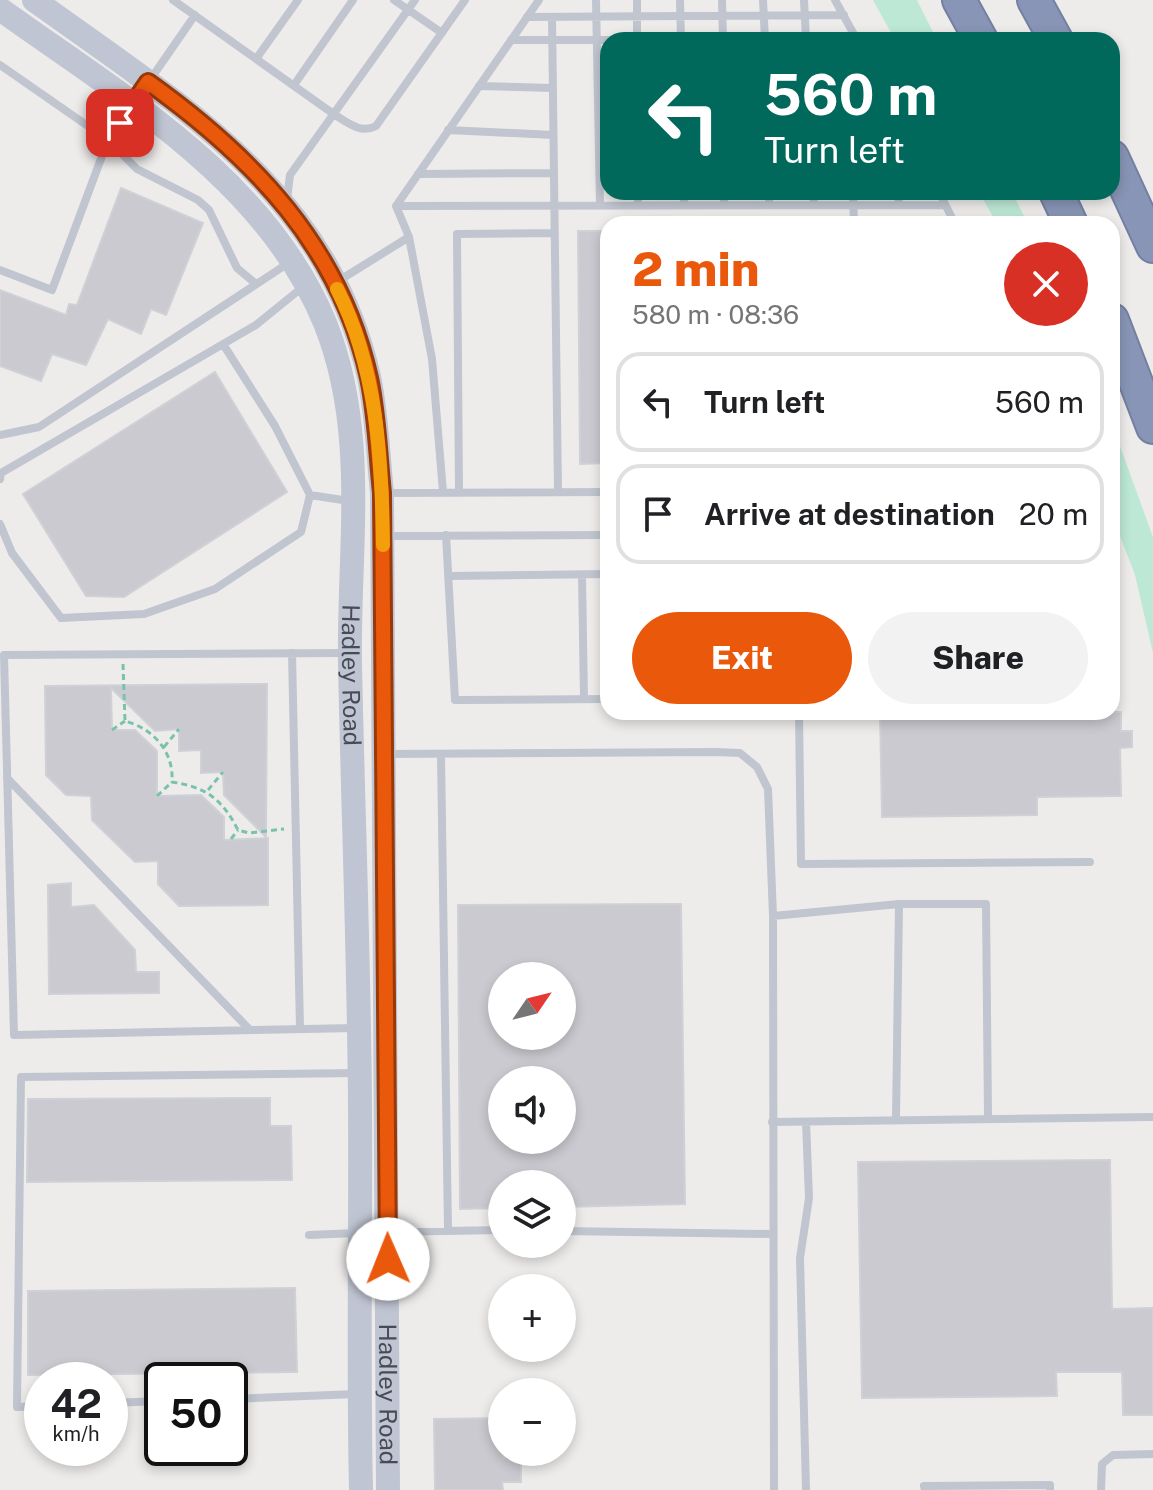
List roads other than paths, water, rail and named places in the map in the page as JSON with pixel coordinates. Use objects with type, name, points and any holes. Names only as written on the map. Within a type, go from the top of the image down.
[{"type":"highway","points":[[959,0],[977,32]]},
{"type":"highway","points":[[1034,0],[1052,32]]},
{"type":"highway","points":[[1120,174],[1153,246]]},
{"type":"highway","points":[[1120,341],[1153,427]]},
{"type":"main road","name":"Hadley Road","points":[[34,0],[141,93],[181,141],[244,198],[291,261],[324,322],[348,409],[354,496],[350,653],[359,1073],[361,1490]]},
{"type":"main road","name":"Hadley Road","points":[[0,9],[141,93],[198,118],[258,172],[293,215],[334,283],[348,310],[369,378],[382,493],[383,536],[388,1490]]},
{"type":"main road","points":[[354,496],[382,493]]},
{"type":"lane","points":[[173,0],[335,115],[356,128],[370,129],[376,126],[465,0]]},
{"type":"lane","points":[[256,59],[298,0]]},
{"type":"lane","points":[[294,85],[353,0]]},
{"type":"lane","points":[[394,0],[442,33]]},
{"type":"lane","points":[[293,215],[286,196],[290,175],[415,0]]},
{"type":"lane","points":[[396,206],[539,0]]},
{"type":"lane","points":[[596,0],[600,205]]},
{"type":"lane","points":[[637,0],[637,32]]},
{"type":"lane","points":[[680,0],[681,32]]},
{"type":"lane","points":[[722,0],[723,32]]},
{"type":"lane","points":[[763,0],[765,32]]},
{"type":"lane","points":[[804,0],[805,32]]},
{"type":"lane","points":[[835,0],[852,32]]},
{"type":"lane","points":[[0,270],[52,290],[108,140],[195,15]]},
{"type":"lane","points":[[527,17],[844,15]]},
{"type":"lane","points":[[552,17],[558,492]]},
{"type":"lane","points":[[511,40],[597,40]]},
{"type":"lane","points":[[0,65],[108,140],[137,169],[181,190],[209,210],[237,268],[256,284]]},
{"type":"lane","points":[[479,86],[552,88]]},
{"type":"lane","points":[[448,130],[553,135]]},
{"type":"lane","points":[[418,174],[553,173]]},
{"type":"lane","points":[[638,200],[638,205]]},
{"type":"lane","points":[[684,200],[684,205]]},
{"type":"lane","points":[[724,200],[724,205]]},
{"type":"lane","points":[[769,200],[769,205]]},
{"type":"lane","points":[[814,200],[814,205]]},
{"type":"lane","points":[[853,200],[854,216]]},
{"type":"lane","points":[[899,200],[899,205]]},
{"type":"lane","points":[[943,200],[951,216]]},
{"type":"lane","points":[[396,206],[945,205]]},
{"type":"lane","points":[[396,206],[409,237],[432,359],[443,492]]},
{"type":"lane","points":[[459,492],[457,234],[553,233]]},
{"type":"lane","points":[[334,283],[409,237]]},
{"type":"lane","points":[[0,435],[39,427],[291,261]]},
{"type":"lane","points":[[0,479],[1,473],[256,325],[304,286]]},
{"type":"lane","points":[[0,524],[12,553],[61,618],[144,614],[215,589],[301,532],[310,495],[275,426],[223,344]]},
{"type":"lane","points":[[382,493],[600,492]]},
{"type":"lane","points":[[310,495],[354,496]]},
{"type":"lane","points":[[446,535],[455,700],[600,699]]},
{"type":"lane","points":[[383,536],[600,535]]},
{"type":"lane","points":[[448,576],[600,574]]},
{"type":"lane","points":[[582,575],[584,699]]},
{"type":"lane","points":[[292,653],[300,1029]]},
{"type":"lane","points":[[350,653],[4,655],[14,1035],[358,1028]]},
{"type":"lane","points":[[799,720],[801,864],[1090,862]]},
{"type":"lane","points":[[384,754],[740,753],[757,767],[768,789],[773,916],[771,1234],[774,1490]]},
{"type":"lane","points":[[441,754],[448,1230]]},
{"type":"lane","points":[[7,778],[250,1030]]},
{"type":"lane","points":[[773,916],[899,904],[986,904],[988,1118]]},
{"type":"lane","points":[[896,1120],[899,904]]},
{"type":"lane","points":[[24,1407],[17,1407],[21,1077],[359,1073]]},
{"type":"lane","points":[[772,1122],[1153,1117]]},
{"type":"lane","points":[[806,1122],[809,1198],[800,1258],[806,1490]]},
{"type":"lane","points":[[388,1232],[488,1230]]},
{"type":"lane","points":[[576,1231],[771,1234]]},
{"type":"lane","points":[[309,1235],[360,1232]]},
{"type":"lane","points":[[248,1398],[360,1394]]},
{"type":"lane","points":[[1101,1490],[1102,1464],[1113,1455],[1153,1454]]},
{"type":"lane","points":[[925,1490],[924,1486],[1008,1488],[1050,1485],[1050,1490]]}]
